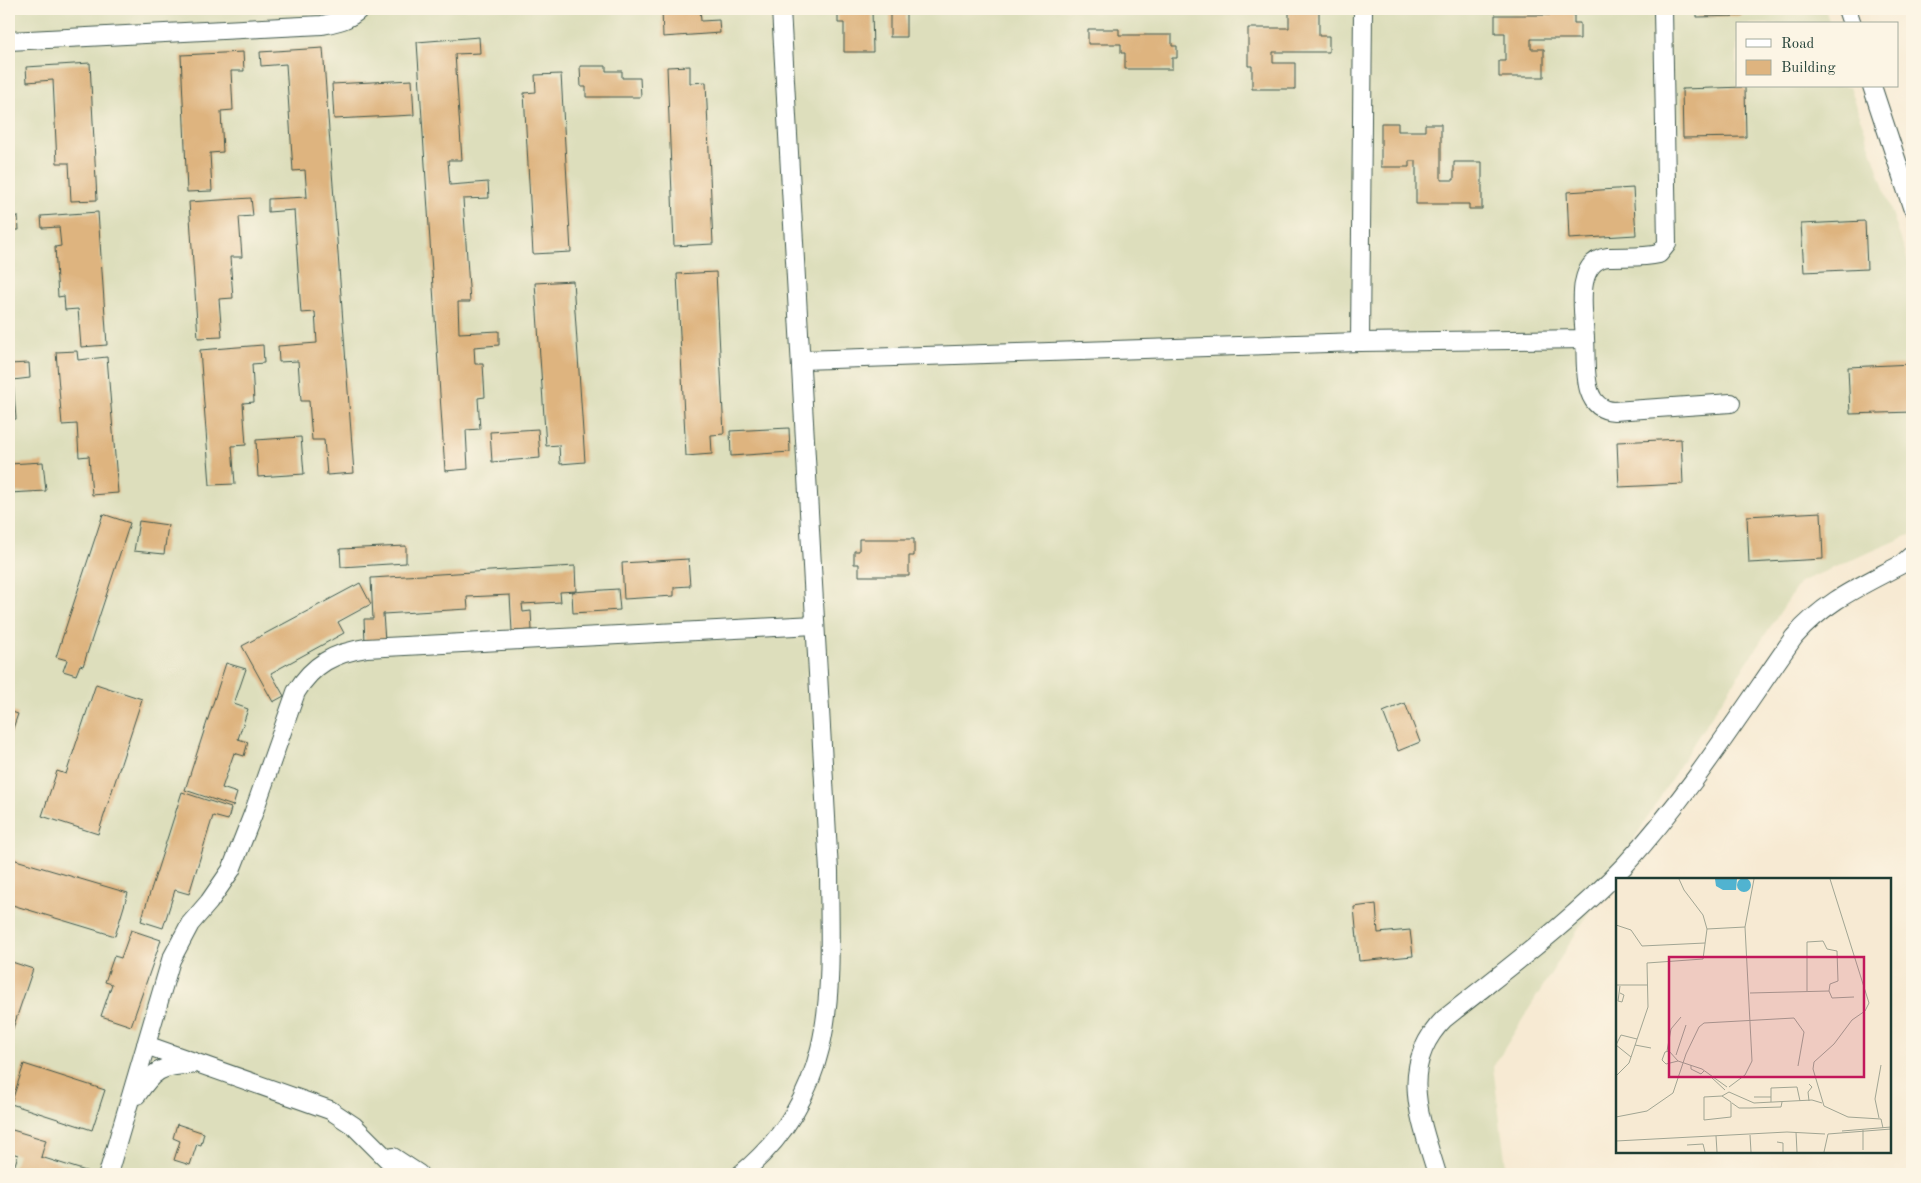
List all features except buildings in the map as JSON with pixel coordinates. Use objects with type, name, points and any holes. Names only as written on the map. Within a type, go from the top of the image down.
[{"type":"street","points":[[9,41],[322,25],[345,19],[360,9]]},
{"type":"street","points":[[741,1174],[767,1149],[800,1105],[817,1068],[825,1029],[830,961],[829,871],[782,9]]},
{"type":"street","points":[[1360,342],[1363,9]]},
{"type":"street","points":[[1663,9],[1667,244],[1659,254],[1607,258],[1593,263],[1588,268],[1584,282],[1585,339],[1590,396],[1600,408],[1614,411],[1731,403]]},
{"type":"street","points":[[1847,9],[1851,22]]},
{"type":"street","points":[[1873,88],[1912,207]]},
{"type":"street","points":[[802,360],[1360,342],[1585,339]]},
{"type":"street","points":[[1437,1174],[1417,1105],[1417,1074],[1429,1034],[1444,1019],[1595,896],[1625,865],[1671,812],[1794,637],[1808,620],[1829,604],[1902,564],[1912,556]]},
{"type":"street","points":[[108,1174],[171,960],[190,924],[209,902],[231,870],[296,692],[305,676],[327,659],[350,650],[366,648],[815,625]]},
{"type":"street","points":[[146,1045],[330,1110],[354,1126],[402,1174]]},
{"type":"street","points":[[128,1108],[145,1083],[159,1070],[168,1066],[200,1065]]},
{"type":"street","points":[[372,1143],[419,1174]]},
{"type":"shaded area","points":[[9,9],[1825,9],[1829,22],[1736,22],[1736,88],[1851,88],[1912,273],[1912,534],[1800,582],[1695,741],[1493,1067],[1507,1174],[9,1174]]}]
